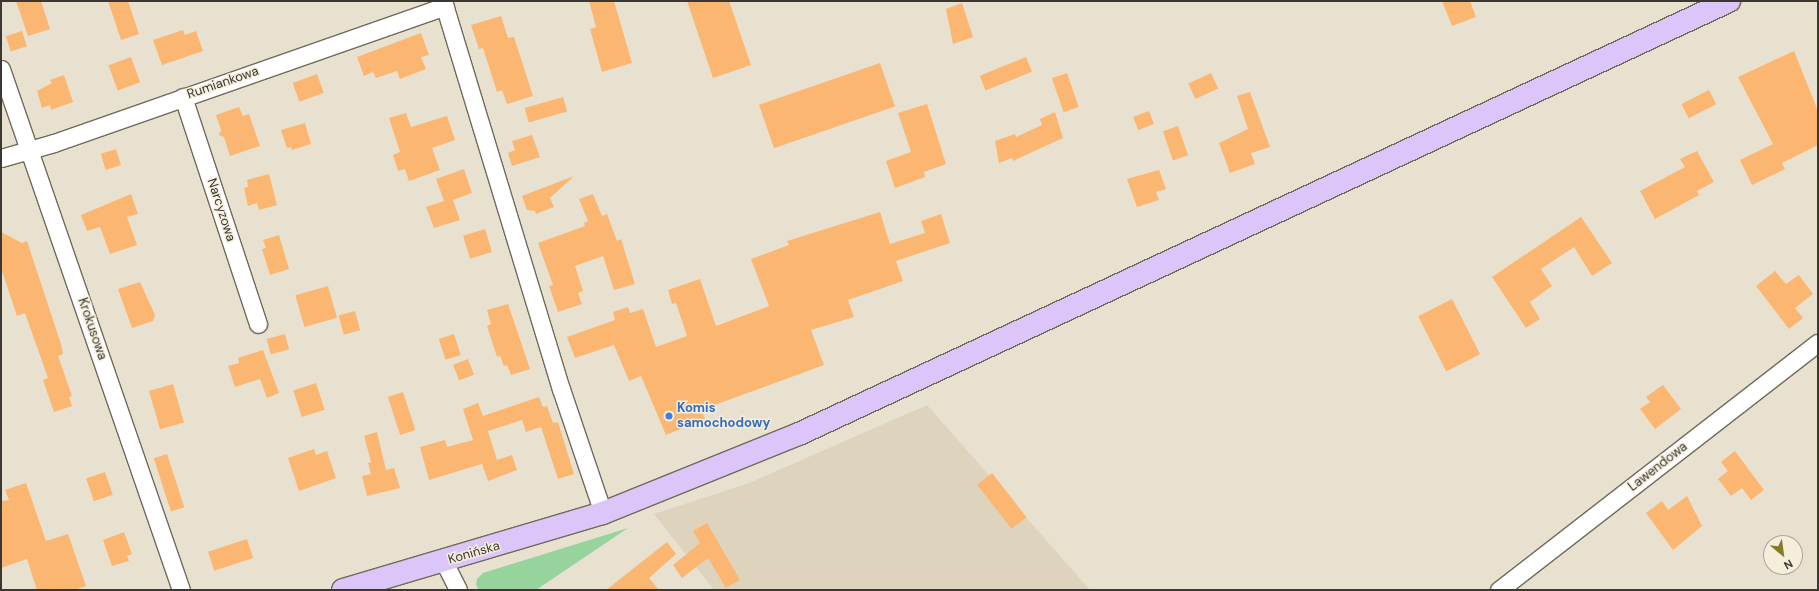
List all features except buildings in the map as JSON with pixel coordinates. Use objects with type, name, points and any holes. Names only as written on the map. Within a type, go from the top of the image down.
[{"type":"main road","name":"Konińska","points":[[343,590],[444,562],[603,513],[723,466],[916,381],[1729,1]]},
{"type":"street","points":[[444,4],[559,381],[603,513]]},
{"type":"street","name":"Rumiankowa","points":[[1,158],[29,151],[444,4]]},
{"type":"street","name":"Krokusowa","points":[[1,69],[181,590]]},
{"type":"street","name":"Narcyzowa","points":[[183,97],[258,324]]},
{"type":"street","name":"Lawendowa","points":[[1499,590],[1818,343]]},
{"type":"street","points":[[444,562],[458,590]]},
{"type":"shaded area","points":[[927,405],[1090,590],[714,590],[654,514],[749,483]]},
{"type":"green space","points":[[628,528],[536,590],[479,590],[476,585],[477,579],[483,573]]},
{"type":"place","name":"Komis samochodowy","points":[[669,416]]}]
